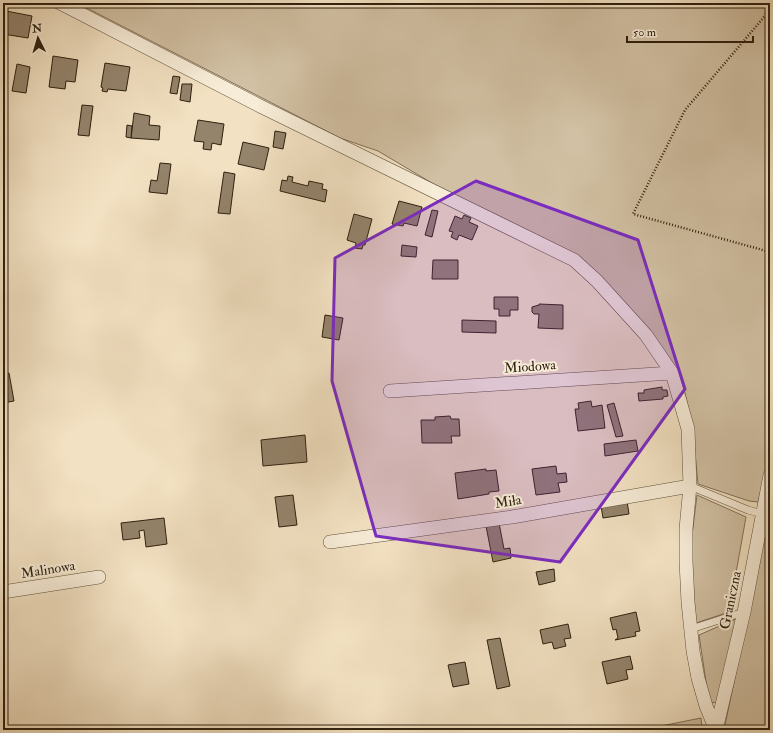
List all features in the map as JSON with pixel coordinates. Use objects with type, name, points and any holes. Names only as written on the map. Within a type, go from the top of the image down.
[{"type":"street","points":[[60,3],[262,107],[574,260],[597,281],[646,335],[672,373],[688,429],[690,486],[686,529],[688,602],[698,678],[706,706],[716,730]]},
{"type":"street","name":"Miodowa","points":[[390,390],[672,373]]},
{"type":"street","name":"Graniczna","points":[[716,730],[744,612],[770,475]]},
{"type":"street","name":"Miła","points":[[330,542],[512,517],[690,486]]},
{"type":"street","name":"Malinowa","points":[[3,592],[99,577]]},
{"type":"lane","points":[[690,486],[748,510],[763,514]]},
{"type":"lane","points":[[691,629],[744,612]]},
{"type":"path","points":[[764,3],[770,5]]},
{"type":"path","points":[[770,10],[685,110],[633,214],[770,252]]},
{"type":"highlighted area","points":[[476,181],[638,240],[685,389],[560,562],[376,536],[332,381],[335,258]]},
{"type":"shaded area","points":[[77,3],[770,3],[770,456],[758,502],[749,501],[698,484],[693,431],[685,393],[672,361],[614,290],[573,255],[474,208],[378,151],[340,138]]},
{"type":"shaded area","points":[[697,495],[746,517],[729,612],[696,623],[690,552]]},
{"type":"shaded area","points":[[770,500],[770,730],[724,730],[747,620]]},
{"type":"shaded area","points":[[740,617],[717,703],[709,702],[699,635]]},
{"type":"shaded area","points":[[701,718],[702,730],[641,730]]},
{"type":"building","points":[[6,11],[32,16],[28,38],[3,34]]},
{"type":"building","points":[[53,56],[78,60],[75,82],[66,81],[65,89],[49,87]]},
{"type":"building","points":[[105,63],[130,67],[126,91],[108,89],[107,92],[102,91],[103,88],[101,87]]},
{"type":"building","points":[[17,64],[30,67],[26,93],[12,91]]},
{"type":"building","points":[[173,76],[180,77],[177,94],[170,93]]},
{"type":"building","points":[[182,84],[192,84],[190,102],[180,100]]},
{"type":"building","points":[[82,105],[93,106],[89,136],[78,135]]},
{"type":"building","points":[[134,113],[150,116],[149,125],[160,126],[159,140],[131,138]]},
{"type":"building","points":[[198,120],[224,124],[221,145],[212,143],[211,150],[203,149],[204,142],[194,141]]},
{"type":"building","points":[[127,125],[132,126],[131,138],[126,137]]},
{"type":"building","points":[[275,131],[286,133],[283,149],[273,147]]},
{"type":"building","points":[[243,142],[269,148],[264,170],[238,164]]},
{"type":"building","points":[[160,163],[171,164],[167,194],[149,192],[151,180],[157,181]]},
{"type":"building","points":[[224,172],[235,174],[230,214],[218,213]]},
{"type":"building","points":[[288,176],[293,177],[292,182],[308,186],[309,181],[323,184],[322,189],[327,190],[325,202],[280,191],[282,180],[287,181]]},
{"type":"building","points":[[399,201],[422,207],[417,226],[404,223],[403,226],[392,224]]},
{"type":"building","points":[[432,210],[438,211],[432,237],[425,235]]},
{"type":"building","points":[[354,214],[372,219],[365,245],[363,245],[362,249],[355,248],[356,243],[347,240]]},
{"type":"building","points":[[464,215],[471,218],[469,222],[478,226],[472,240],[459,235],[457,240],[451,237],[453,232],[449,231],[455,216],[462,219]]},
{"type":"building","points":[[402,245],[417,247],[416,257],[401,256]]},
{"type":"building","points":[[433,260],[458,260],[458,279],[432,279]]},
{"type":"building","points":[[494,297],[518,297],[518,310],[510,310],[510,316],[499,316],[499,309],[494,309]]},
{"type":"building","points":[[539,304],[563,305],[563,329],[538,328],[539,314],[534,314],[532,312],[532,307]]},
{"type":"building","points":[[325,315],[343,318],[339,340],[322,337]]},
{"type":"building","points":[[462,320],[496,321],[496,333],[462,332]]},
{"type":"building","points":[[9,373],[14,401],[3,403],[3,374]]},
{"type":"building","points":[[662,387],[662,390],[667,390],[668,396],[663,397],[663,399],[639,401],[638,393],[644,393],[644,390]]},
{"type":"building","points":[[591,401],[592,407],[602,405],[605,428],[578,431],[575,409],[579,409],[578,403]]},
{"type":"building","points":[[614,403],[623,436],[616,437],[607,405]]},
{"type":"building","points":[[450,416],[451,419],[459,419],[460,436],[451,436],[452,443],[422,443],[421,420],[435,420],[435,417]]},
{"type":"building","points":[[305,435],[307,462],[263,466],[261,440]]},
{"type":"building","points":[[636,440],[638,451],[605,456],[604,444]]},
{"type":"building","points":[[556,466],[557,474],[566,473],[567,482],[558,483],[560,492],[536,495],[532,469]]},
{"type":"building","points":[[486,469],[486,471],[496,470],[499,491],[458,499],[455,473]]},
{"type":"building","points":[[293,495],[297,525],[279,527],[275,497]]},
{"type":"building","points":[[627,501],[629,514],[603,518],[601,506]]},
{"type":"building","points":[[164,518],[167,544],[146,547],[144,530],[139,531],[140,538],[123,540],[121,523]]},
{"type":"building","points":[[499,523],[504,549],[510,548],[511,558],[493,562],[486,526]]},
{"type":"building","points":[[554,569],[555,581],[539,585],[536,572]]},
{"type":"building","points":[[636,612],[640,631],[635,632],[636,636],[615,640],[618,638],[616,629],[613,630],[610,618]]},
{"type":"building","points":[[568,624],[571,638],[564,639],[566,646],[554,649],[552,642],[543,644],[540,630]]},
{"type":"building","points":[[500,638],[510,686],[497,689],[487,640]]},
{"type":"building","points":[[630,656],[633,669],[626,670],[628,679],[607,684],[602,662]]},
{"type":"building","points":[[465,662],[469,684],[453,687],[448,665]]}]
